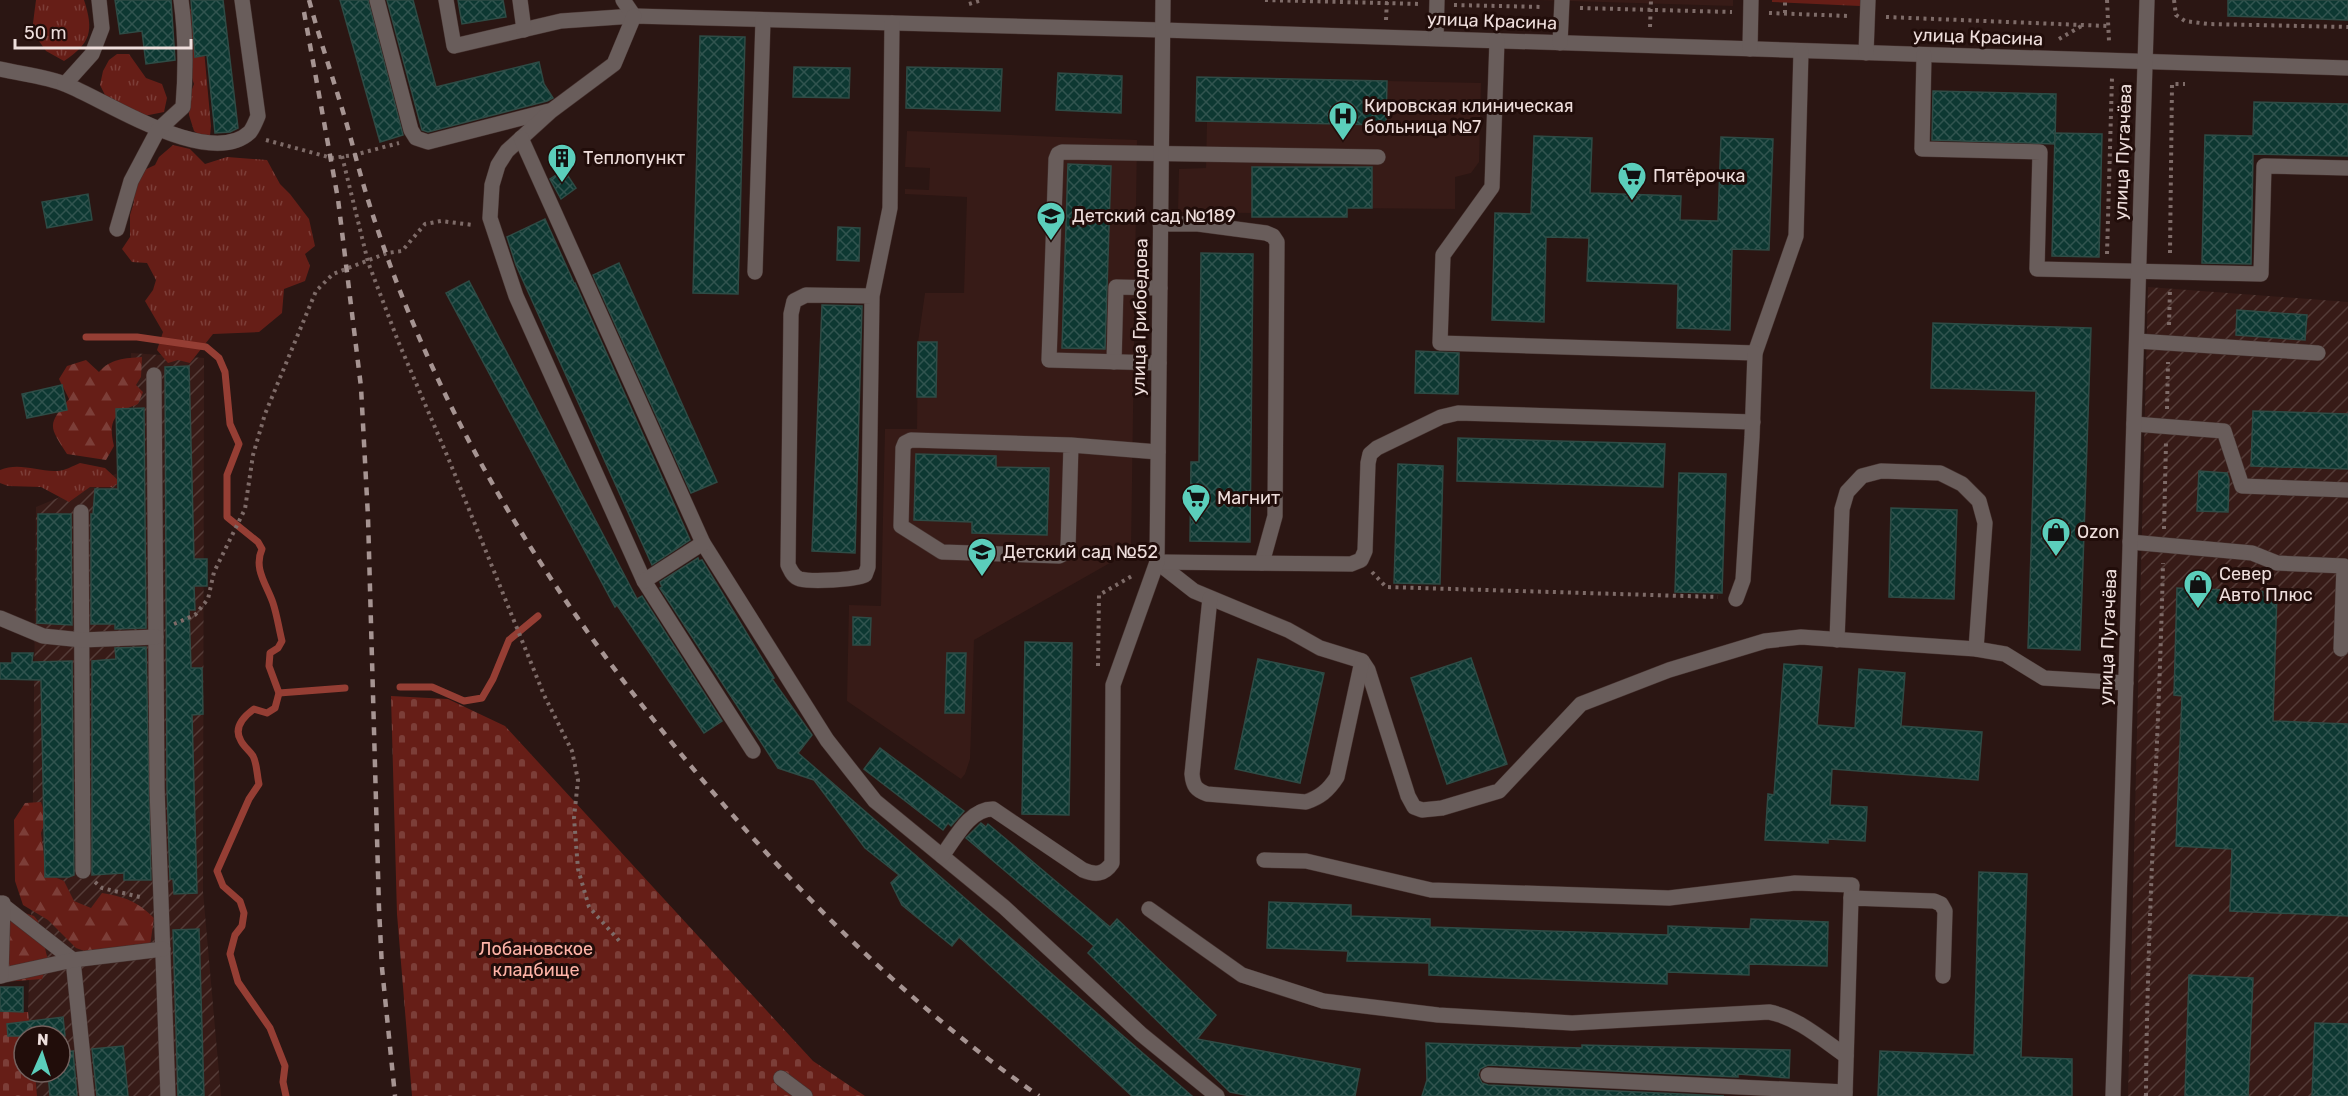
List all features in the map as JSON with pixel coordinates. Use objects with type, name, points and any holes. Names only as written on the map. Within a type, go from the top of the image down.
[{"type":"street","points":[[65,84],[92,54],[102,28],[99,0]]},
{"type":"street","points":[[117,229],[131,181],[158,130],[183,107],[185,25],[181,0]]},
{"type":"street","points":[[0,69],[65,84],[158,130],[218,143],[240,138],[251,131],[258,116],[242,0]]},
{"type":"street","points":[[377,0],[411,130],[416,138],[428,142],[551,111]]},
{"type":"street","name":"улица Красина","points":[[446,0],[454,46],[561,21],[634,16],[1436,38],[2348,68]]},
{"type":"street","points":[[520,0],[524,30]]},
{"type":"street","points":[[623,0],[634,16],[614,64],[551,111],[507,151],[498,165],[492,184],[490,218],[516,296],[644,581],[753,752]]},
{"type":"street","name":"улица Грибоедова","points":[[942,856],[971,818],[979,812],[993,809],[1083,870],[1095,874],[1108,869],[1112,863],[1113,686],[1157,562],[1163,0]]},
{"type":"street","points":[[1866,53],[1868,0]]},
{"type":"street","name":"улица Пугачёва","points":[[2113,1096],[2147,0]]},
{"type":"street","points":[[1436,2],[1436,38]]},
{"type":"street","points":[[1560,43],[1562,4]]},
{"type":"street","points":[[1750,49],[1751,6]]},
{"type":"street","points":[[755,272],[764,20]]},
{"type":"street","points":[[872,296],[806,295],[794,301],[791,314],[788,565],[792,574],[801,579],[856,579],[865,575],[868,567],[872,296],[890,208],[892,23]]},
{"type":"street","points":[[1497,40],[1492,187],[1443,255],[1440,344],[1755,353]]},
{"type":"street","points":[[1736,599],[1743,580],[1755,353],[1796,236],[1802,51]]},
{"type":"street","points":[[1924,55],[1922,149],[2040,152],[2037,269],[2261,274],[2264,166],[2348,168]]},
{"type":"street","points":[[521,138],[703,543],[827,740],[875,801],[1004,907],[1141,1034],[1216,1096]]},
{"type":"street","points":[[1159,363],[1049,360],[1058,154],[1062,152],[1378,157]]},
{"type":"street","points":[[1160,224],[1198,224],[1266,233],[1277,242],[1275,516],[1262,563]]},
{"type":"street","points":[[1114,362],[1116,287],[1160,288]]},
{"type":"street","points":[[2137,341],[2318,353]]},
{"type":"street","points":[[154,375],[157,788],[168,1096]]},
{"type":"street","points":[[1157,562],[1351,564],[1361,560],[1365,551],[1370,454],[1377,448],[1448,414],[1753,422]]},
{"type":"street","points":[[2134,424],[2224,431],[2242,486],[2348,490]]},
{"type":"street","points":[[1071,445],[1068,547],[1065,553],[1059,556],[942,552],[901,526],[903,448],[905,442],[911,440],[1071,445],[1158,452]]},
{"type":"street","points":[[1837,640],[1842,509],[1847,492],[1862,476],[1881,471],[1940,473],[1962,484],[1979,501],[1985,523],[1976,649]]},
{"type":"street","points":[[81,512],[83,871]]},
{"type":"street","points":[[2130,542],[2252,554],[2277,563],[2344,566],[2342,649]]},
{"type":"street","points":[[644,581],[703,543]]},
{"type":"street","points":[[1157,562],[1194,591],[1288,630],[1320,648],[1362,661],[1368,670],[1408,796],[1414,807],[1422,810],[1442,808],[1499,791],[1581,705],[1669,670],[1765,641],[1801,637],[1976,649],[2005,654],[2044,678],[2126,683]]},
{"type":"street","points":[[1210,598],[1192,774],[1193,784],[1199,791],[1207,794],[1306,802],[1320,797],[1337,777],[1362,661]]},
{"type":"street","points":[[0,618],[43,636],[82,640],[156,637]]},
{"type":"street","points":[[1264,860],[1306,861],[1431,890],[1669,898],[1795,883],[1852,885],[1845,1094],[1650,1089],[1488,1075]]},
{"type":"street","points":[[1851,898],[1934,901],[1941,904],[1945,910],[1942,976]]},
{"type":"street","points":[[1,903],[0,976],[73,960],[163,949]]},
{"type":"street","points":[[1,903],[73,960],[87,1096]]},
{"type":"street","points":[[1149,909],[1242,975],[1323,1001],[1438,1016],[1572,1023],[1769,1012],[1780,1014],[1796,1023],[1846,1056]]},
{"type":"street","points":[[781,1078],[805,1096]]},
{"type":"path","points":[[1265,0],[1562,4],[1650,10],[1751,6],[1785,13],[2107,26]]},
{"type":"path","points":[[1650,0],[1650,27]]},
{"type":"path","points":[[1785,0],[1785,13]]},
{"type":"path","points":[[2107,0],[2107,26],[2112,61],[2107,271]]},
{"type":"path","points":[[2174,0],[2176,15],[2185,21],[2208,24],[2348,27]]},
{"type":"path","points":[[2055,41],[2083,25]]},
{"type":"path","points":[[2146,1096],[2147,970],[2164,545],[2172,84],[2196,84]]},
{"type":"path","points":[[245,135],[332,158],[416,138]]},
{"type":"path","points":[[342,156],[368,262],[398,341],[449,460],[530,663],[572,751],[578,780],[574,818],[578,869],[589,907],[622,944]]},
{"type":"path","points":[[156,637],[174,624],[195,615],[208,599],[214,572],[245,508],[253,455],[265,414],[316,291],[333,274],[387,254],[402,251],[420,228],[431,222],[475,225],[490,218]]},
{"type":"path","points":[[1361,560],[1386,587],[1736,599]]},
{"type":"path","points":[[83,871],[102,888],[161,902]]},
{"type":"shaded area","points":[[1537,0],[1733,0],[1733,6]]},
{"type":"shaded area","name":"Кировская клиническая больница №7","points":[[1197,77],[1481,83],[1479,162],[1471,173],[1455,177],[1455,209],[1347,208],[1347,217],[1252,217],[1251,213],[1178,212],[1179,169],[1206,168],[1207,122],[1196,121]]},
{"type":"shaded area","points":[[907,131],[1137,140],[1131,551],[974,640],[970,759],[961,779],[847,701],[849,605],[881,606],[885,429],[917,429],[918,342],[925,293],[964,293],[967,197],[905,194],[905,189],[929,190],[930,168],[905,167]]},
{"type":"shaded area","points":[[2148,287],[2348,302],[2348,1096],[2128,1096]]},
{"type":"shaded area","points":[[131,353],[204,358],[203,892],[221,1096],[37,1096],[36,1084],[72,1084],[72,1024],[30,1024],[28,1012],[32,886],[36,507],[135,466]]},
{"type":"green space","points":[[36,0],[84,0],[89,20],[88,35],[80,48],[64,61],[46,51],[32,31]]},
{"type":"green space","points":[[1772,0],[1860,0],[1860,6],[1772,2]]},
{"type":"green space","points":[[192,6],[202,28],[211,126],[210,136],[202,137],[194,131],[189,115],[189,97],[194,84],[190,72],[187,18]]},
{"type":"green space","points":[[117,54],[129,54],[146,78],[162,84],[167,98],[164,112],[144,116],[107,99],[100,85],[103,71],[109,60]]},
{"type":"green space","points":[[173,145],[190,149],[205,164],[227,157],[267,160],[280,184],[309,219],[315,246],[305,254],[310,266],[305,281],[284,289],[282,313],[259,332],[213,334],[190,363],[178,360],[168,363],[157,350],[163,332],[145,301],[153,290],[156,280],[147,263],[132,262],[122,249],[130,237],[130,215],[134,202],[128,184],[140,172],[155,165],[159,157]]},
{"type":"green space","points":[[142,357],[141,377],[136,385],[143,392],[138,404],[118,414],[115,419],[112,430],[114,446],[106,460],[67,454],[53,426],[54,420],[69,399],[59,379],[67,366],[86,360],[99,372],[113,362]]},
{"type":"green space","points":[[80,463],[105,468],[120,482],[112,487],[90,487],[69,502],[41,487],[8,486],[0,483],[0,470],[7,468],[22,467],[57,471]]},
{"type":"green space","name":"Лобановское кладбище","points":[[391,696],[448,699],[505,726],[813,1061],[865,1096],[412,1096],[397,914]]},
{"type":"green space","points":[[41,802],[46,818],[41,833],[44,856],[52,876],[64,881],[74,901],[91,908],[102,893],[124,898],[142,907],[154,918],[150,946],[93,954],[76,948],[48,920],[23,905],[15,881],[14,820],[25,803]]},
{"type":"green space","points":[[18,911],[34,916],[38,921],[48,960],[42,979],[4,982],[0,924]]},
{"type":"green space","points":[[0,1012],[28,1012],[30,1024],[12,1024],[12,1084],[36,1084],[37,1096],[0,1096]]},
{"type":"building","points":[[115,0],[171,0],[175,60],[146,64],[142,31],[120,34]]},
{"type":"building","points":[[191,0],[223,0],[238,128],[230,132],[215,133],[207,55],[195,57]]},
{"type":"building","points":[[340,0],[368,0],[403,135],[380,142]]},
{"type":"building","points":[[387,0],[413,0],[436,87],[539,62],[544,84],[553,98],[428,132],[422,130]]},
{"type":"building","points":[[458,0],[503,0],[506,17],[462,24]]},
{"type":"building","points":[[2228,0],[2348,0],[2348,20],[2228,16]]},
{"type":"building","points":[[700,36],[745,37],[738,294],[693,293]]},
{"type":"building","points":[[794,67],[850,68],[849,98],[793,97]]},
{"type":"building","points":[[907,67],[1002,69],[1000,111],[906,108]]},
{"type":"building","points":[[1058,73],[1122,76],[1121,113],[1056,110]]},
{"type":"building","points":[[1197,77],[1387,81],[1386,125],[1196,121]]},
{"type":"building","points":[[1933,91],[2056,94],[2055,144],[1932,140]]},
{"type":"building","points":[[2254,102],[2348,104],[2348,156],[2253,154],[2251,264],[2202,263],[2205,135],[2253,136]]},
{"type":"building","points":[[2055,133],[2102,134],[2099,257],[2052,256]]},
{"type":"building","points":[[1534,136],[1592,138],[1590,193],[1681,196],[1680,220],[1718,221],[1721,137],[1773,139],[1769,250],[1732,249],[1730,330],[1677,328],[1678,284],[1587,281],[1589,238],[1546,237],[1544,322],[1492,320],[1495,213],[1531,214]]},
{"type":"building","name":"Детский сад №189","points":[[1068,164],[1111,166],[1105,349],[1062,348]]},
{"type":"building","points":[[1252,167],[1372,167],[1372,208],[1347,208],[1347,217],[1252,217]]},
{"type":"building","name":"Теплопункт","points":[[564,170],[576,188],[561,199],[550,179]]},
{"type":"building","points":[[88,194],[92,220],[47,228],[42,202]]},
{"type":"building","points":[[545,219],[690,540],[652,565],[516,265],[507,237]]},
{"type":"building","points":[[838,227],[860,228],[859,261],[837,260]]},
{"type":"building","points":[[1201,253],[1253,254],[1250,542],[1190,541],[1191,462],[1199,462]]},
{"type":"building","points":[[619,263],[717,482],[691,493],[593,275]]},
{"type":"building","points":[[469,281],[637,599],[642,596],[722,721],[704,733],[617,605],[615,607],[446,293]]},
{"type":"building","points":[[822,305],[862,306],[855,553],[812,551]]},
{"type":"building","points":[[2237,310],[2307,315],[2305,340],[2236,335]]},
{"type":"building","points":[[1933,323],[2091,328],[2080,650],[2028,648],[2036,391],[1931,388]]},
{"type":"building","points":[[918,342],[937,342],[936,397],[917,397]]},
{"type":"building","points":[[1416,351],[1459,353],[1458,394],[1415,393]]},
{"type":"building","points":[[189,366],[194,559],[207,559],[207,586],[194,586],[195,610],[189,610],[191,668],[202,668],[203,714],[192,715],[197,893],[174,894],[173,879],[170,879],[167,788],[165,367]]},
{"type":"building","points":[[62,385],[67,410],[27,418],[22,394]]},
{"type":"building","points":[[144,408],[146,628],[115,629],[115,624],[91,624],[91,514],[93,514],[95,489],[118,489],[116,409]]},
{"type":"building","points":[[2253,411],[2348,414],[2348,469],[2251,466]]},
{"type":"building","points":[[1458,438],[1665,444],[1663,487],[1457,481]]},
{"type":"building","name":"Детский сад №52","points":[[916,454],[996,456],[996,467],[1049,468],[1047,535],[972,533],[972,522],[914,520]]},
{"type":"building","points":[[1398,464],[1443,466],[1440,584],[1394,583]]},
{"type":"building","points":[[2199,471],[2227,473],[2229,479],[2228,512],[2197,511]]},
{"type":"building","points":[[1679,473],[1726,474],[1722,593],[1675,592]]},
{"type":"building","points":[[1891,508],[1957,510],[1954,599],[1889,597]]},
{"type":"building","points":[[38,514],[71,514],[72,625],[37,623]]},
{"type":"building","points":[[698,558],[699,561],[702,560],[774,678],[772,679],[812,735],[798,753],[1192,1096],[1132,1096],[959,937],[952,946],[902,905],[891,883],[899,875],[865,848],[814,780],[778,768],[660,588],[662,587],[660,582]]},
{"type":"building","points":[[2177,588],[2277,592],[2273,721],[2348,724],[2348,916],[2230,911],[2232,849],[2176,846],[2182,696],[2174,695]]},
{"type":"building","points":[[853,617],[871,618],[870,645],[853,645]]},
{"type":"building","points":[[1025,642],[1072,643],[1069,815],[1022,814]]},
{"type":"building","points":[[146,647],[151,880],[124,880],[124,873],[92,875],[92,661],[116,659],[115,648]]},
{"type":"building","points":[[12,653],[33,653],[32,662],[72,661],[74,875],[69,877],[45,877],[41,680],[0,679],[0,663],[12,663]]},
{"type":"building","points":[[947,653],[966,653],[964,713],[945,713]]},
{"type":"building","points":[[1471,658],[1507,764],[1447,784],[1411,678]]},
{"type":"building","points":[[1258,659],[1324,673],[1300,783],[1235,769]]},
{"type":"building","points":[[1784,664],[1822,667],[1817,725],[1855,728],[1859,669],[1905,673],[1901,726],[1982,732],[1978,780],[1832,769],[1830,805],[1867,807],[1865,841],[1828,839],[1828,843],[1765,840],[1768,794],[1774,795]]},
{"type":"building","points":[[880,748],[964,811],[951,826],[948,823],[943,830],[864,769]]},
{"type":"building","points":[[981,823],[986,827],[988,824],[1110,927],[1117,919],[1216,1015],[1197,1039],[1360,1069],[1355,1096],[1250,1096],[1230,1092],[1088,953],[1094,946],[966,838]]},
{"type":"building","points":[[1979,872],[2027,874],[2021,1057],[2072,1059],[2072,1096],[1878,1096],[1880,1051],[1974,1055]]},
{"type":"building","points":[[1269,902],[1351,905],[1351,916],[1430,919],[1430,927],[1668,935],[1668,926],[1750,929],[1751,919],[1828,922],[1827,966],[1749,964],[1749,975],[1667,972],[1667,984],[1429,975],[1429,963],[1347,961],[1348,951],[1267,948]]},
{"type":"building","points":[[199,929],[204,1096],[178,1096],[173,930]]},
{"type":"building","points":[[2189,975],[2253,978],[2248,1096],[2185,1096]]},
{"type":"building","points":[[0,987],[23,987],[23,1012],[0,1011]]},
{"type":"building","points":[[63,1017],[64,1024],[12,1024],[12,1036],[8,1036],[7,1024]]},
{"type":"building","points":[[2315,1023],[2348,1024],[2348,1096],[2312,1096]]},
{"type":"building","points":[[1426,1043],[1582,1048],[1582,1045],[1790,1050],[1789,1078],[1488,1065],[1480,1069],[1478,1075],[1482,1083],[1488,1085],[1724,1096],[1422,1096],[1427,1080]]},
{"type":"building","points":[[123,1046],[128,1096],[97,1096],[92,1049]]},
{"type":"building","points":[[72,1051],[77,1096],[50,1096],[49,1084],[72,1084]]},
{"type":"waterway","points":[[86,337],[137,337],[206,347],[219,358],[225,372],[230,424],[239,444],[227,475],[227,517],[258,542],[262,549],[260,570],[273,603],[282,641],[278,648],[270,653],[269,666],[279,693],[275,708],[267,713],[254,709],[243,719],[239,727],[241,741],[254,759],[259,784],[249,799],[217,871],[223,886],[240,901],[244,913],[242,926],[235,935],[230,954],[238,982],[270,1028],[285,1066],[283,1082],[286,1096]]},
{"type":"waterway","points":[[400,687],[432,687],[464,701],[482,698],[493,679],[509,640],[538,616]]},
{"type":"waterway","points":[[279,693],[345,688]]},
{"type":"railway","points":[[309,0],[375,223],[415,328],[453,410],[483,466],[548,575],[621,678],[660,728],[738,822],[778,865],[859,948],[902,988],[992,1062],[1039,1096]]},
{"type":"railway","points":[[304,12],[338,199],[361,387],[368,517],[379,908],[382,968],[395,1096]]},
{"type":"place","name":"Кировская клиническая больница №7","points":[[1343,142]]},
{"type":"place","name":"Теплопункт","points":[[562,184]]},
{"type":"place","name":"Пятёрочка","points":[[1632,202]]},
{"type":"place","name":"Детский сад №189","points":[[1051,242]]},
{"type":"place","name":"Магнит","points":[[1196,524]]},
{"type":"place","name":"Ozon","points":[[2056,558]]},
{"type":"place","name":"Детский сад №52","points":[[982,578]]},
{"type":"place","name":"Север Авто Плюс","points":[[2198,610]]}]
